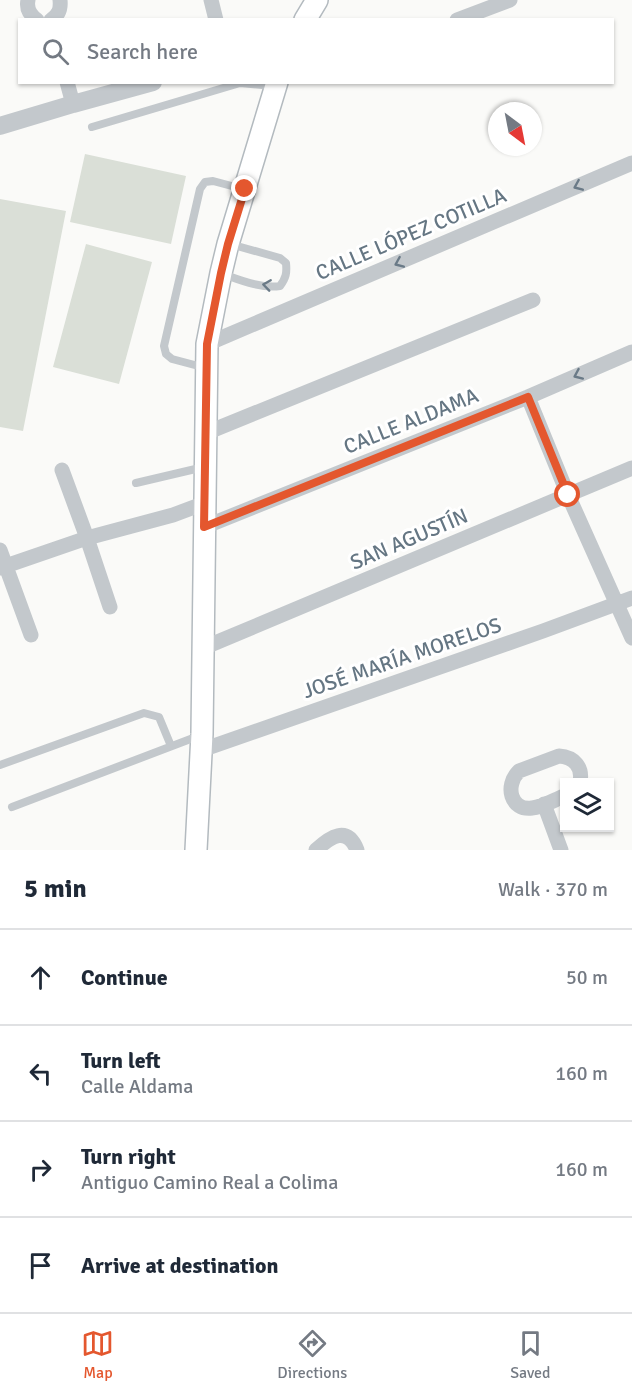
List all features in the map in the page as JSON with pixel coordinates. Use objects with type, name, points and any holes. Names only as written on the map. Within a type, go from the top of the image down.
[{"type":"main road","points":[[306,18],[317,0]]},
{"type":"main road","points":[[196,850],[202,742],[207,344],[228,244],[280,84]]},
{"type":"street","points":[[28,0],[28,9],[35,18]]},
{"type":"street","points":[[53,18],[58,13],[60,0]]},
{"type":"street","points":[[211,0],[216,18]]},
{"type":"street","points":[[463,18],[510,0]]},
{"type":"street","points":[[68,84],[73,104]]},
{"type":"street","points":[[0,126],[146,84]]},
{"type":"street","name":"CALLE LÓPEZ COTILLA","points":[[207,344],[632,163]]},
{"type":"street","points":[[206,433],[533,300]]},
{"type":"street","name":"CALLE ALDAMA","points":[[204,527],[528,397],[632,352]]},
{"type":"street","points":[[528,397],[568,495],[632,638]]},
{"type":"street","name":"SAN AGUSTÍN","points":[[203,648],[632,468]]},
{"type":"street","points":[[62,470],[110,607]]},
{"type":"street","points":[[3,567],[87,538],[172,515],[205,503]]},
{"type":"street","points":[[0,549],[3,567],[31,635]]},
{"type":"street","name":"JOSÉ MARÍA MORELOS","points":[[202,742],[632,598]]},
{"type":"street","points":[[560,798],[534,808],[527,808],[515,802],[510,789],[511,782],[519,771],[559,756],[572,759],[577,764],[580,778]]},
{"type":"street","points":[[543,804],[561,850]]},
{"type":"street","points":[[316,850],[328,839],[341,836],[348,837],[357,850]]},
{"type":"lane","points":[[92,127],[237,84]]},
{"type":"lane","points":[[206,368],[172,359],[166,354],[164,346],[200,189],[205,182],[213,181],[245,189]]},
{"type":"lane","points":[[221,273],[272,287],[280,286],[285,280],[286,263],[280,258],[228,244]]},
{"type":"lane","points":[[136,483],[206,467]]},
{"type":"lane","points":[[0,765],[144,713],[159,717],[171,746]]},
{"type":"lane","points":[[12,807],[171,746],[202,742]]},
{"type":"shaded area","points":[[85,154],[186,176],[171,244],[70,222]]},
{"type":"shaded area","points":[[0,199],[66,211],[23,431],[0,427]]},
{"type":"shaded area","points":[[86,244],[152,262],[119,384],[53,367]]},
{"type":"route","points":[[245,189],[228,244],[207,344],[204,527],[528,397],[568,495]]}]
